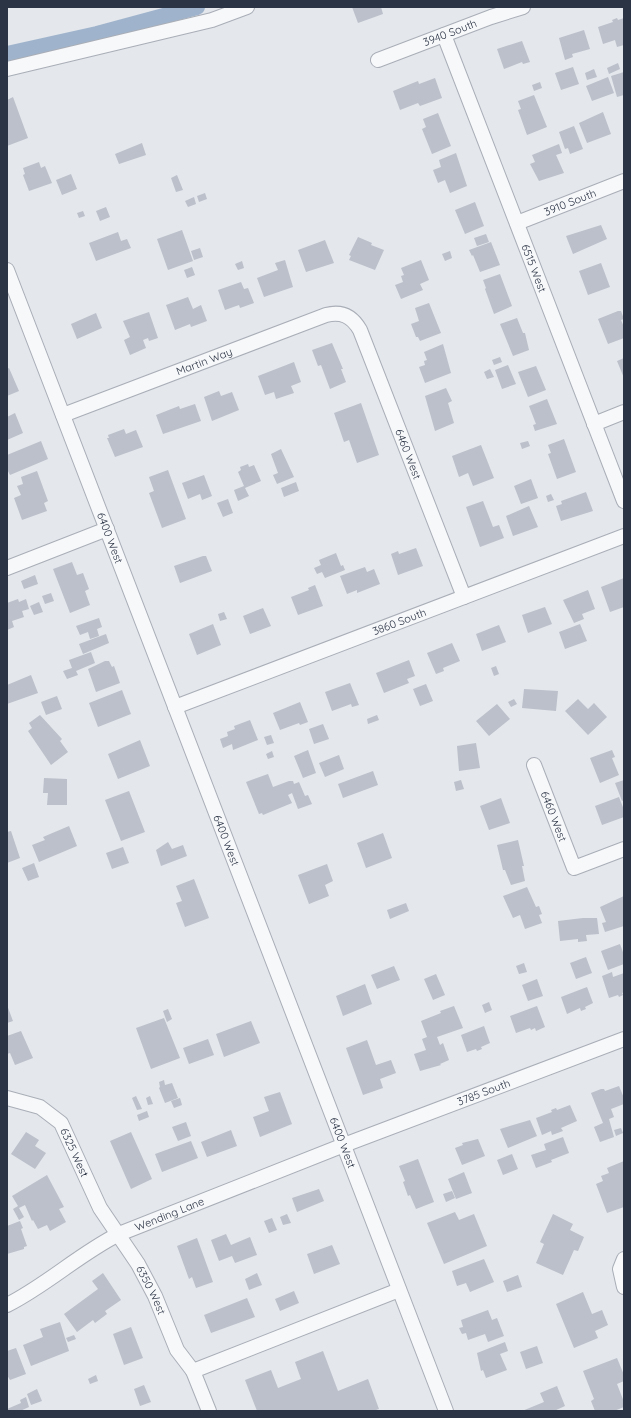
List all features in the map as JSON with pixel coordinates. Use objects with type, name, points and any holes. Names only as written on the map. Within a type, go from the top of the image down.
[{"type":"street","points":[[7,69],[212,20],[247,7]]},
{"type":"street","name":"3940 South","points":[[378,60],[523,7]]},
{"type":"street","name":"6515 West","points":[[444,35],[624,501]]},
{"type":"street","name":"3910 South","points":[[517,223],[624,181]]},
{"type":"street","name":"6400 West","points":[[7,270],[446,1411]]},
{"type":"street","name":"Martin Way","points":[[63,415],[326,315],[341,313],[347,315]]},
{"type":"street","name":"6460 West","points":[[347,315],[360,330],[464,597]]},
{"type":"street","points":[[594,424],[624,412]]},
{"type":"street","points":[[7,568],[107,529]]},
{"type":"street","name":"3860 South","points":[[175,707],[624,536]]},
{"type":"street","name":"6460 West","points":[[534,765],[574,868],[624,849]]},
{"type":"street","name":"3785 South","points":[[344,1145],[624,1039]]},
{"type":"street","name":"6325 West","points":[[7,1098],[40,1107],[61,1123],[100,1208],[119,1234]]},
{"type":"street","name":"Wending Lane","points":[[7,1305],[34,1290],[89,1251],[119,1234],[344,1145]]},
{"type":"street","name":"6350 West","points":[[119,1234],[147,1280],[177,1350],[193,1371],[209,1411]]},
{"type":"street","points":[[624,1259],[620,1269],[624,1287]]},
{"type":"street","points":[[193,1371],[400,1290]]},
{"type":"building","points":[[352,7],[381,7],[383,14],[358,23]]},
{"type":"building","points":[[617,18],[618,20],[624,18],[624,45],[617,47],[615,40],[603,44],[598,27],[613,22],[612,20]]},
{"type":"building","points":[[584,30],[590,49],[572,54],[573,57],[565,60],[559,38]]},
{"type":"building","points":[[522,41],[530,62],[523,64],[522,62],[504,69],[497,49]]},
{"type":"building","points":[[618,63],[620,69],[609,74],[607,68]]},
{"type":"building","points":[[573,67],[579,84],[561,90],[555,73]]},
{"type":"building","points":[[594,69],[597,77],[587,80],[585,73]]},
{"type":"building","points":[[624,72],[624,95],[617,97],[611,76]]},
{"type":"building","points":[[608,77],[614,93],[592,101],[586,86]]},
{"type":"building","points":[[435,78],[442,98],[420,106],[418,103],[400,110],[393,91],[418,81],[419,84]]},
{"type":"building","points":[[540,82],[542,88],[534,91],[532,85]]},
{"type":"building","points":[[534,95],[547,127],[527,135],[518,110],[521,109],[518,101]]},
{"type":"building","points":[[13,97],[28,138],[7,146],[7,100]]},
{"type":"building","points":[[603,112],[611,134],[587,143],[579,123]]},
{"type":"building","points":[[438,113],[451,146],[432,154],[422,129],[426,127],[423,119]]},
{"type":"building","points":[[574,126],[583,149],[570,154],[568,148],[565,149],[559,132]]},
{"type":"building","points":[[142,143],[146,155],[119,164],[115,154]]},
{"type":"building","points":[[559,144],[562,153],[556,155],[564,173],[539,181],[530,164],[535,162],[532,155]]},
{"type":"building","points":[[456,153],[467,186],[450,193],[445,180],[438,183],[433,170],[441,167],[439,160]]},
{"type":"building","points":[[39,162],[41,168],[45,166],[52,183],[29,191],[23,175],[25,174],[23,168]]},
{"type":"building","points":[[71,174],[77,189],[62,195],[56,180]]},
{"type":"building","points":[[177,175],[183,190],[176,192],[171,178]]},
{"type":"building","points":[[205,193],[207,199],[199,202],[197,196]]},
{"type":"building","points":[[194,197],[196,204],[188,207],[185,201]]},
{"type":"building","points":[[475,202],[484,226],[465,234],[455,210]]},
{"type":"building","points":[[106,207],[110,217],[100,221],[96,211]]},
{"type":"building","points":[[83,211],[85,216],[79,218],[77,213]]},
{"type":"building","points":[[601,225],[607,239],[573,254],[566,236]]},
{"type":"building","points":[[182,230],[193,261],[168,270],[157,239]]},
{"type":"building","points":[[118,232],[121,241],[127,239],[131,248],[96,261],[89,243]]},
{"type":"building","points":[[486,234],[489,242],[477,246],[474,238]]},
{"type":"building","points":[[358,237],[372,243],[371,245],[384,250],[375,270],[349,260],[351,256],[349,255]]},
{"type":"building","points":[[325,240],[334,263],[306,272],[298,250]]},
{"type":"building","points":[[491,242],[500,265],[480,272],[473,255],[472,256],[469,250]]},
{"type":"building","points":[[200,248],[203,257],[194,260],[191,251]]},
{"type":"building","points":[[450,251],[452,258],[445,261],[442,254]]},
{"type":"building","points":[[285,260],[293,287],[264,297],[257,278],[278,270],[275,263]]},
{"type":"building","points":[[421,260],[429,280],[420,284],[423,290],[401,299],[395,285],[403,282],[401,276],[404,275],[401,268]]},
{"type":"building","points":[[242,261],[244,268],[238,270],[235,264]]},
{"type":"building","points":[[601,263],[610,287],[588,295],[579,271]]},
{"type":"building","points":[[192,267],[195,275],[187,278],[184,270]]},
{"type":"building","points":[[500,274],[512,306],[494,314],[483,280]]},
{"type":"building","points":[[241,282],[244,289],[248,288],[254,303],[240,308],[239,305],[225,310],[218,290]]},
{"type":"building","points":[[188,297],[193,309],[201,305],[207,321],[191,327],[190,324],[175,330],[166,305]]},
{"type":"building","points":[[429,303],[441,333],[420,341],[418,337],[416,337],[411,324],[419,321],[415,308]]},
{"type":"building","points":[[621,311],[624,319],[621,320],[624,327],[624,338],[608,344],[598,319]]},
{"type":"building","points":[[149,312],[158,338],[149,341],[148,338],[143,340],[146,348],[130,355],[124,340],[130,337],[123,321]]},
{"type":"building","points":[[96,313],[102,328],[77,339],[71,324]]},
{"type":"building","points":[[517,318],[523,333],[525,333],[529,350],[513,356],[500,324]]},
{"type":"building","points":[[332,343],[343,369],[341,369],[346,382],[330,389],[321,365],[318,366],[312,350]]},
{"type":"building","points":[[443,344],[451,373],[425,383],[419,367],[425,365],[424,361],[427,360],[424,352]]},
{"type":"building","points":[[500,357],[502,362],[494,365],[492,360]]},
{"type":"building","points":[[624,358],[624,378],[617,361]]},
{"type":"building","points":[[294,362],[301,382],[291,386],[294,393],[276,399],[274,392],[265,395],[258,376]]},
{"type":"building","points":[[508,365],[516,384],[502,389],[495,370]]},
{"type":"building","points":[[536,366],[546,390],[528,397],[518,372]]},
{"type":"building","points":[[9,368],[19,391],[7,396],[7,369]]},
{"type":"building","points":[[490,369],[494,377],[487,379],[484,372]]},
{"type":"building","points":[[446,388],[452,401],[448,403],[454,423],[435,431],[425,396]]},
{"type":"building","points":[[219,391],[221,396],[232,392],[239,410],[212,421],[204,397]]},
{"type":"building","points":[[547,399],[557,424],[535,431],[533,425],[536,424],[529,406]]},
{"type":"building","points":[[361,403],[379,455],[357,463],[349,440],[344,442],[334,413]]},
{"type":"building","points":[[195,404],[201,421],[163,434],[156,415],[179,406],[180,409]]},
{"type":"building","points":[[15,413],[23,433],[7,440],[7,417]]},
{"type":"building","points":[[124,429],[126,434],[136,430],[143,447],[115,457],[107,438],[109,438],[108,435]]},
{"type":"building","points":[[564,439],[576,472],[557,479],[548,454],[551,453],[548,445]]},
{"type":"building","points":[[41,441],[48,459],[10,475],[7,469],[7,455]]},
{"type":"building","points":[[528,441],[530,446],[522,449],[520,443]]},
{"type":"building","points":[[481,445],[494,478],[473,486],[468,473],[459,477],[452,456]]},
{"type":"building","points":[[281,449],[294,477],[277,484],[273,475],[278,473],[271,454]]},
{"type":"building","points":[[248,464],[249,467],[254,465],[261,481],[245,488],[249,496],[238,501],[234,490],[244,486],[238,472],[241,470],[240,467]]},
{"type":"building","points":[[168,470],[186,519],[162,528],[149,493],[154,491],[149,477]]},
{"type":"building","points":[[37,471],[48,501],[44,503],[47,511],[22,520],[14,498],[21,495],[17,486],[23,484],[21,477]]},
{"type":"building","points":[[204,475],[212,496],[202,500],[200,494],[188,499],[182,483]]},
{"type":"building","points":[[531,479],[538,498],[521,504],[514,486]]},
{"type":"building","points":[[296,482],[299,491],[284,497],[281,488]]},
{"type":"building","points":[[586,492],[593,511],[561,521],[556,506],[562,504],[561,501]]},
{"type":"building","points":[[551,494],[554,500],[548,502],[546,496]]},
{"type":"building","points":[[228,499],[233,513],[223,517],[217,503]]},
{"type":"building","points":[[483,501],[493,527],[499,525],[504,538],[480,547],[466,507]]},
{"type":"building","points":[[529,506],[538,527],[513,536],[506,516]]},
{"type":"building","points":[[416,548],[423,566],[398,575],[391,554],[398,551],[399,554]]},
{"type":"building","points":[[336,553],[341,566],[343,565],[345,570],[325,578],[322,572],[317,574],[314,568],[321,565],[319,560]]},
{"type":"building","points":[[206,556],[212,571],[180,583],[174,566]]},
{"type":"building","points":[[72,562],[77,575],[83,573],[89,589],[85,591],[90,605],[70,613],[53,569]]},
{"type":"building","points":[[365,567],[367,572],[374,569],[380,584],[357,593],[357,590],[347,594],[340,576]]},
{"type":"building","points":[[35,575],[38,584],[24,589],[21,581]]},
{"type":"building","points":[[624,578],[624,607],[610,612],[601,587]]},
{"type":"building","points":[[315,585],[323,606],[298,615],[291,597],[309,590],[308,588]]},
{"type":"building","points":[[588,590],[595,609],[582,614],[584,619],[574,623],[563,600]]},
{"type":"building","points":[[51,593],[54,601],[45,604],[42,596]]},
{"type":"building","points":[[18,599],[19,602],[26,599],[29,609],[22,611],[24,617],[12,621],[14,627],[7,630],[7,603]]},
{"type":"building","points":[[39,602],[43,612],[34,615],[30,606]]},
{"type":"building","points":[[545,607],[552,624],[528,633],[522,615]]},
{"type":"building","points":[[263,608],[271,626],[250,634],[243,616]]},
{"type":"building","points":[[224,612],[227,619],[220,621],[218,614]]},
{"type":"building","points":[[99,618],[102,627],[97,629],[99,636],[90,639],[88,632],[80,635],[76,626]]},
{"type":"building","points":[[213,624],[221,645],[197,655],[189,634]]},
{"type":"building","points":[[580,624],[587,641],[565,649],[559,632]]},
{"type":"building","points":[[499,625],[506,642],[482,651],[476,634]]},
{"type":"building","points":[[106,634],[109,643],[83,654],[79,644]]},
{"type":"building","points":[[452,643],[460,661],[443,668],[444,671],[436,674],[427,653]]},
{"type":"building","points":[[91,652],[95,663],[76,671],[78,675],[67,679],[63,671],[72,668],[69,660]]},
{"type":"building","points":[[409,660],[415,676],[407,679],[409,683],[384,693],[376,673]]},
{"type":"building","points":[[105,661],[109,661],[112,667],[114,666],[120,683],[96,692],[88,669]]},
{"type":"building","points":[[496,666],[499,674],[494,676],[491,668]]},
{"type":"building","points":[[31,675],[38,693],[7,704],[7,685]]},
{"type":"building","points":[[350,683],[359,705],[352,707],[351,704],[332,711],[325,692]]},
{"type":"building","points":[[426,684],[433,701],[420,706],[413,689]]},
{"type":"building","points":[[524,689],[558,691],[556,711],[522,708]]},
{"type":"building","points":[[122,690],[131,714],[98,727],[89,703]]},
{"type":"building","points":[[57,696],[62,709],[46,715],[41,702]]},
{"type":"building","points":[[514,699],[517,704],[511,707],[508,702]]},
{"type":"building","points":[[578,699],[588,709],[594,703],[607,717],[588,735],[565,711]]},
{"type":"building","points":[[300,702],[308,722],[300,725],[299,723],[280,730],[273,713]]},
{"type":"building","points":[[497,704],[510,719],[489,736],[476,721]]},
{"type":"building","points":[[40,715],[62,739],[60,741],[68,752],[51,765],[28,731],[32,728],[29,723]]},
{"type":"building","points":[[377,715],[379,720],[368,724],[367,719]]},
{"type":"building","points":[[250,720],[258,740],[233,750],[232,744],[223,748],[220,739],[228,736],[227,732],[235,729],[234,726]]},
{"type":"building","points":[[323,724],[329,739],[314,744],[309,729]]},
{"type":"building","points":[[271,735],[274,743],[267,745],[264,737]]},
{"type":"building","points":[[140,740],[150,766],[118,779],[108,754]]},
{"type":"building","points":[[476,743],[480,768],[459,771],[457,746]]},
{"type":"building","points":[[308,750],[316,773],[303,778],[294,756]]},
{"type":"building","points":[[612,750],[615,757],[612,758],[619,775],[600,783],[590,758]]},
{"type":"building","points":[[272,751],[274,757],[268,759],[266,754]]},
{"type":"building","points":[[339,755],[344,769],[325,777],[319,763]]},
{"type":"building","points":[[373,771],[378,785],[343,798],[338,784]]},
{"type":"building","points":[[268,774],[273,787],[289,781],[293,781],[294,784],[299,782],[305,796],[308,795],[312,804],[298,809],[292,793],[288,795],[292,803],[263,815],[262,813],[259,814],[246,782]]},
{"type":"building","points":[[44,778],[67,779],[67,805],[47,805],[48,793],[43,793]]},
{"type":"building","points":[[461,780],[464,789],[456,791],[454,782]]},
{"type":"building","points":[[624,780],[624,800],[622,801],[615,783]]},
{"type":"building","points":[[129,791],[145,832],[121,841],[105,800]]},
{"type":"building","points":[[619,797],[624,810],[624,817],[602,825],[595,806]]},
{"type":"building","points":[[501,798],[510,823],[489,830],[480,806]]},
{"type":"building","points":[[69,826],[77,846],[39,862],[32,845],[45,840],[43,837]]},
{"type":"building","points":[[11,831],[20,858],[7,863],[7,832]]},
{"type":"building","points":[[383,833],[392,858],[366,868],[357,843]]},
{"type":"building","points":[[518,840],[524,866],[522,866],[525,881],[511,885],[505,870],[503,870],[497,845]]},
{"type":"building","points":[[168,842],[172,849],[183,845],[187,856],[161,866],[156,850]]},
{"type":"building","points":[[123,847],[129,863],[112,869],[106,853]]},
{"type":"building","points":[[34,863],[39,877],[28,881],[22,868]]},
{"type":"building","points":[[327,864],[333,881],[325,885],[329,896],[309,904],[298,875]]},
{"type":"building","points":[[194,879],[209,918],[185,927],[176,903],[182,901],[176,886]]},
{"type":"building","points":[[527,887],[536,907],[539,906],[542,914],[539,915],[542,923],[525,929],[520,915],[513,918],[503,896]]},
{"type":"building","points":[[624,896],[624,926],[605,932],[602,923],[606,922],[600,907]]},
{"type":"building","points":[[406,903],[409,911],[390,919],[387,910]]},
{"type":"building","points":[[597,918],[599,934],[586,935],[587,941],[578,942],[578,939],[560,941],[558,921]]},
{"type":"building","points":[[620,944],[624,955],[624,964],[608,970],[601,951]]},
{"type":"building","points":[[586,957],[592,973],[576,979],[570,963]]},
{"type":"building","points":[[524,963],[527,972],[519,974],[516,966]]},
{"type":"building","points":[[394,966],[400,980],[377,989],[371,975]]},
{"type":"building","points":[[612,972],[613,977],[624,973],[624,992],[622,993],[623,995],[619,997],[618,995],[609,998],[602,976]]},
{"type":"building","points":[[436,974],[445,995],[433,1000],[424,979]]},
{"type":"building","points":[[537,979],[543,996],[528,1001],[522,985]]},
{"type":"building","points":[[365,984],[372,1004],[343,1016],[336,996]]},
{"type":"building","points":[[587,987],[593,1003],[585,1007],[586,1009],[581,1011],[580,1008],[567,1014],[561,997]]},
{"type":"building","points":[[489,1002],[492,1010],[485,1013],[482,1005]]},
{"type":"building","points":[[7,1005],[13,1021],[7,1023]]},
{"type":"building","points":[[454,1006],[463,1028],[437,1037],[440,1045],[443,1043],[449,1060],[440,1064],[441,1065],[420,1071],[414,1054],[426,1050],[422,1039],[427,1037],[421,1021],[441,1013],[440,1011]]},
{"type":"building","points":[[537,1006],[545,1027],[536,1031],[535,1028],[531,1030],[530,1028],[516,1033],[510,1016]]},
{"type":"building","points":[[168,1009],[172,1019],[167,1022],[163,1011]]},
{"type":"building","points":[[164,1018],[180,1058],[151,1069],[136,1028]]},
{"type":"building","points":[[251,1021],[260,1043],[224,1057],[216,1034]]},
{"type":"building","points":[[484,1026],[490,1043],[481,1047],[482,1049],[477,1051],[476,1049],[467,1052],[461,1035]]},
{"type":"building","points":[[21,1031],[33,1058],[15,1065],[10,1053],[7,1054],[7,1036]]},
{"type":"building","points":[[208,1039],[214,1055],[189,1064],[183,1048]]},
{"type":"building","points":[[367,1040],[376,1065],[391,1060],[396,1073],[380,1079],[383,1088],[363,1095],[346,1048]]},
{"type":"building","points":[[164,1080],[165,1085],[172,1083],[178,1098],[165,1103],[159,1088],[159,1082]]},
{"type":"building","points":[[619,1086],[624,1098],[624,1104],[611,1109],[614,1117],[609,1119],[614,1137],[600,1142],[594,1127],[603,1123],[591,1093],[601,1089],[604,1089],[605,1091]]},
{"type":"building","points":[[280,1092],[292,1124],[260,1137],[253,1117],[269,1111],[264,1097]]},
{"type":"building","points":[[136,1096],[142,1109],[137,1110],[132,1098]]},
{"type":"building","points":[[150,1096],[153,1104],[148,1105],[146,1098]]},
{"type":"building","points":[[180,1098],[182,1105],[174,1108],[171,1101]]},
{"type":"building","points":[[570,1105],[577,1121],[561,1128],[563,1131],[552,1135],[551,1131],[542,1135],[536,1118],[552,1112],[551,1110],[556,1108],[557,1110]]},
{"type":"building","points":[[147,1111],[149,1117],[139,1121],[137,1115]]},
{"type":"building","points":[[530,1120],[537,1136],[508,1148],[500,1129]]},
{"type":"building","points":[[186,1122],[191,1136],[178,1141],[172,1127]]},
{"type":"building","points":[[621,1128],[623,1133],[616,1136],[614,1130]]},
{"type":"building","points":[[231,1130],[237,1146],[207,1157],[201,1142]]},
{"type":"building","points":[[26,1132],[39,1140],[35,1146],[46,1153],[35,1169],[11,1154]]},
{"type":"building","points":[[131,1132],[152,1179],[131,1189],[110,1141]]},
{"type":"building","points":[[563,1137],[569,1153],[536,1168],[531,1155],[546,1150],[544,1144]]},
{"type":"building","points":[[478,1139],[485,1156],[462,1165],[455,1148],[463,1145],[462,1143]]},
{"type":"building","points":[[191,1141],[198,1158],[162,1172],[155,1154]]},
{"type":"building","points":[[512,1154],[518,1169],[503,1175],[497,1160]]},
{"type":"building","points":[[418,1159],[434,1202],[416,1209],[410,1195],[408,1196],[403,1182],[405,1181],[399,1166]]},
{"type":"building","points":[[624,1161],[624,1207],[607,1213],[596,1184],[603,1181],[601,1176],[609,1173],[607,1168]]},
{"type":"building","points":[[464,1172],[472,1193],[456,1199],[448,1179]]},
{"type":"building","points":[[47,1175],[64,1207],[59,1209],[66,1222],[50,1231],[47,1225],[38,1229],[33,1220],[32,1221],[25,1205],[19,1208],[24,1217],[19,1220],[13,1209],[18,1206],[12,1196]]},
{"type":"building","points":[[319,1189],[324,1201],[297,1212],[292,1198]]},
{"type":"building","points":[[452,1191],[455,1198],[446,1202],[443,1194]]},
{"type":"building","points":[[455,1212],[459,1220],[474,1214],[487,1246],[444,1264],[427,1223]]},
{"type":"building","points":[[287,1214],[291,1223],[283,1225],[280,1217]]},
{"type":"building","points":[[553,1214],[573,1224],[570,1230],[584,1237],[578,1251],[574,1250],[563,1275],[536,1263],[544,1244],[540,1242]]},
{"type":"building","points":[[272,1218],[277,1230],[269,1233],[264,1221]]},
{"type":"building","points":[[20,1221],[27,1246],[24,1247],[24,1249],[7,1254],[7,1226]]},
{"type":"building","points":[[226,1234],[231,1245],[250,1237],[257,1255],[235,1263],[232,1256],[219,1261],[211,1240]]},
{"type":"building","points":[[197,1238],[213,1282],[196,1288],[192,1277],[189,1279],[177,1246]]},
{"type":"building","points":[[332,1245],[340,1264],[314,1274],[307,1254]]},
{"type":"building","points":[[484,1259],[494,1282],[470,1292],[466,1283],[457,1286],[452,1271]]},
{"type":"building","points":[[103,1273],[121,1300],[105,1311],[107,1314],[95,1323],[93,1320],[77,1332],[64,1314],[98,1289],[92,1281]]},
{"type":"building","points":[[257,1273],[262,1285],[249,1290],[245,1279]]},
{"type":"building","points":[[518,1275],[522,1287],[507,1292],[503,1281]]},
{"type":"building","points":[[294,1291],[299,1303],[280,1311],[275,1299]]},
{"type":"building","points":[[583,1292],[592,1314],[602,1310],[608,1325],[595,1331],[598,1338],[574,1348],[556,1304]]},
{"type":"building","points":[[247,1298],[255,1317],[211,1333],[204,1315]]},
{"type":"building","points":[[488,1310],[492,1320],[497,1318],[504,1336],[488,1342],[485,1334],[468,1340],[466,1333],[462,1334],[459,1328],[463,1327],[461,1320]]},
{"type":"building","points":[[60,1322],[69,1351],[31,1366],[23,1345],[43,1337],[40,1329]]},
{"type":"building","points":[[131,1327],[143,1358],[124,1365],[113,1334]]},
{"type":"building","points":[[74,1335],[76,1339],[68,1342],[66,1338]]},
{"type":"building","points":[[505,1342],[508,1351],[500,1354],[507,1370],[486,1378],[483,1370],[481,1371],[477,1353]]},
{"type":"building","points":[[537,1346],[543,1363],[526,1369],[520,1352]]},
{"type":"building","points":[[16,1348],[26,1374],[10,1380],[7,1375],[7,1351]]},
{"type":"building","points":[[323,1351],[338,1391],[368,1379],[379,1409],[373,1411],[257,1411],[245,1380],[271,1370],[278,1388],[301,1379],[295,1362]]},
{"type":"building","points":[[617,1358],[624,1375],[624,1381],[617,1384],[624,1402],[624,1407],[614,1411],[595,1411],[591,1401],[594,1399],[583,1371]]},
{"type":"building","points":[[96,1375],[98,1381],[90,1384],[88,1379]]},
{"type":"building","points":[[144,1385],[151,1402],[140,1406],[134,1389]]},
{"type":"building","points":[[557,1386],[565,1406],[554,1411],[522,1411],[544,1402],[540,1393]]},
{"type":"building","points":[[37,1389],[42,1401],[31,1405],[27,1394]]},
{"type":"building","points":[[26,1397],[29,1407],[20,1411],[7,1411],[7,1409],[21,1403],[20,1400]]},
{"type":"waterway","points":[[7,54],[97,34],[197,7]]}]
